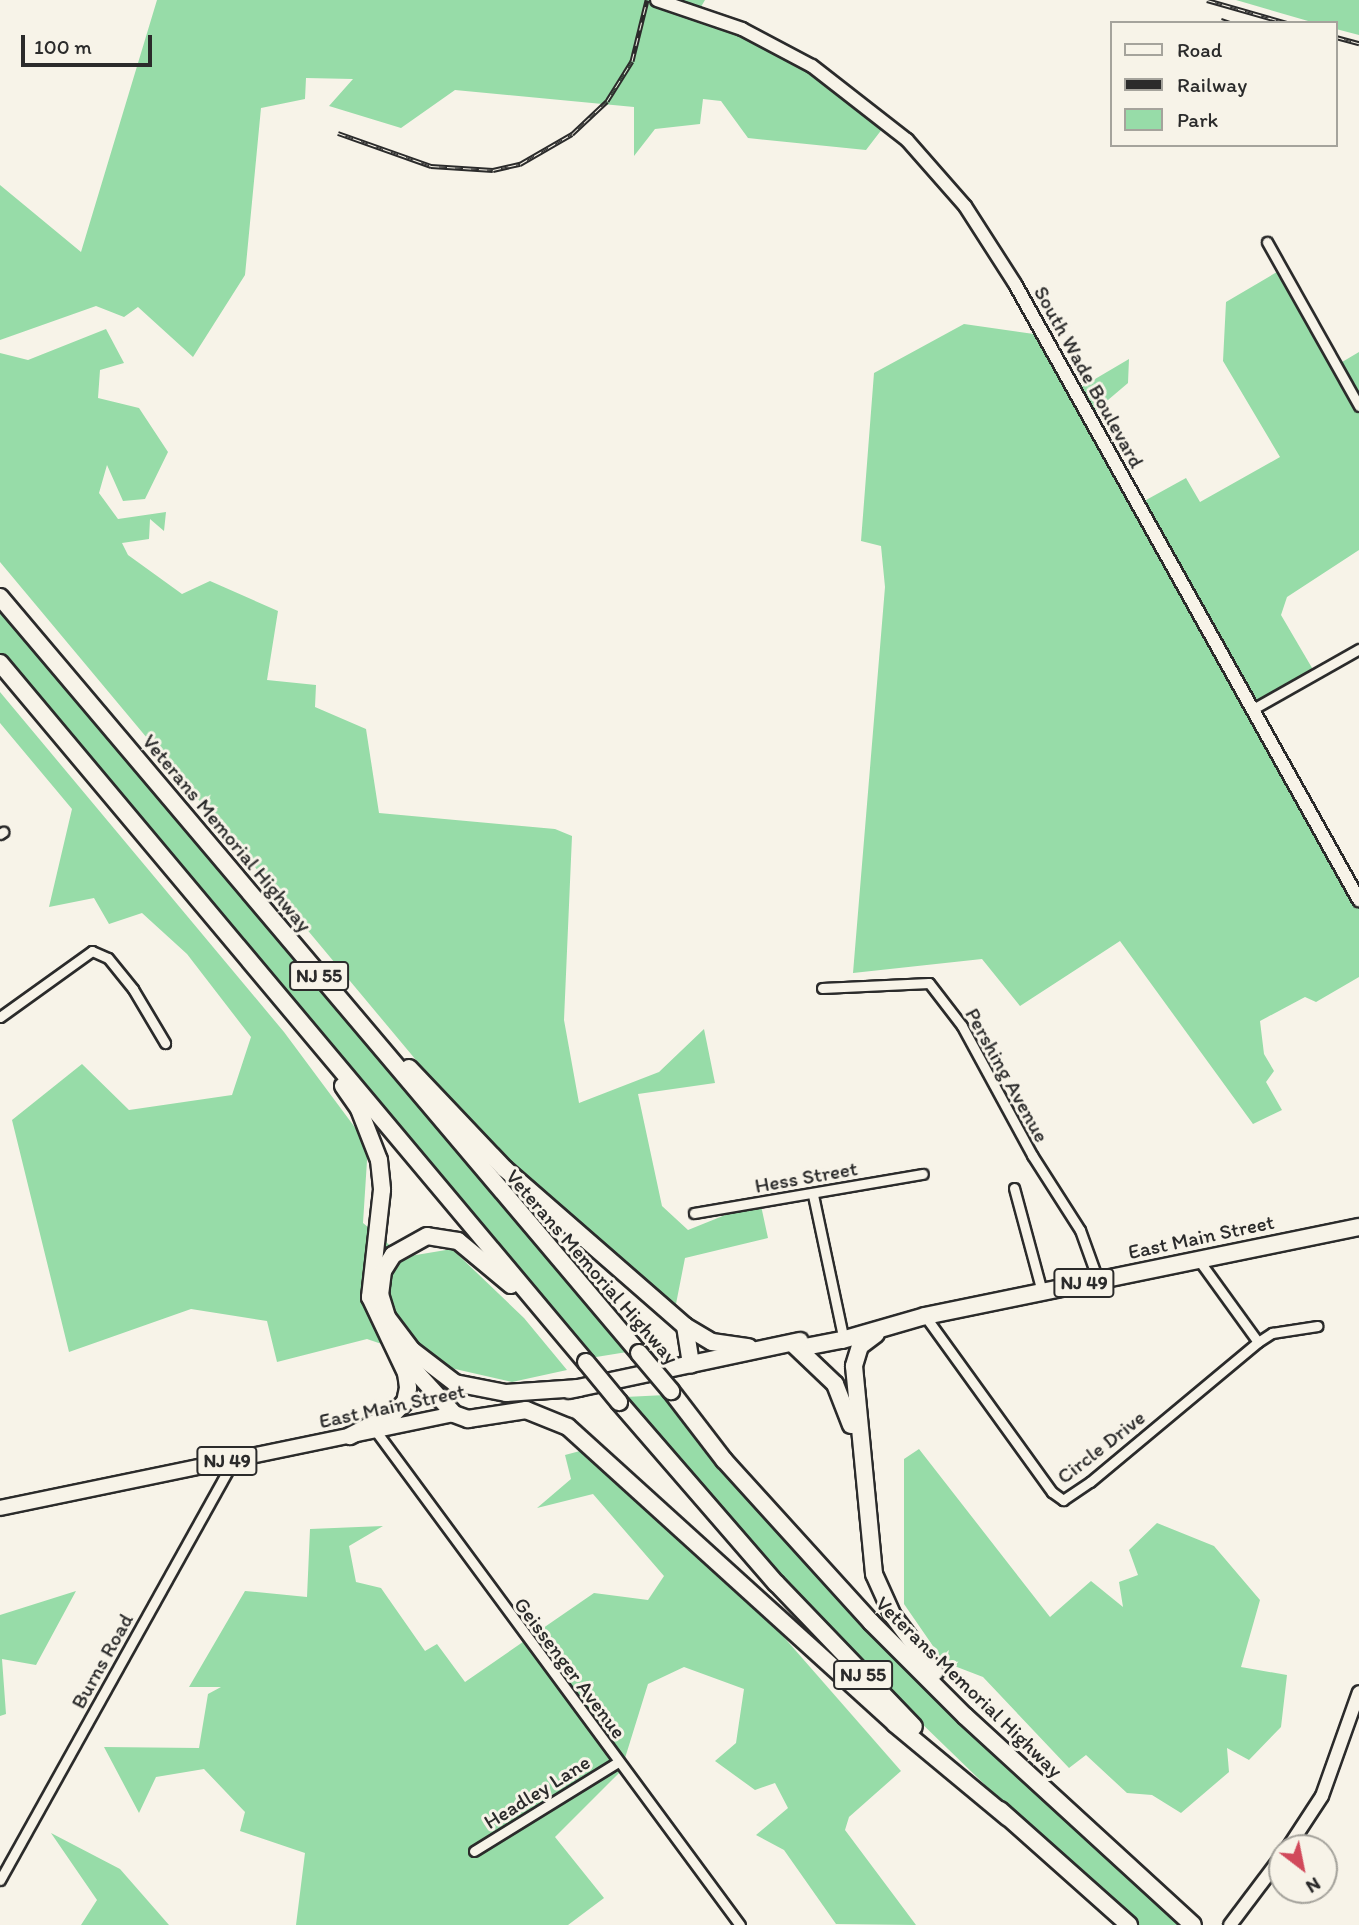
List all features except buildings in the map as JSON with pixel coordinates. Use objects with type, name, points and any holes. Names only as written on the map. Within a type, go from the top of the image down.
[{"type":"highway","name":"Veterans Memorial Highway","points":[[0,597],[671,1391],[724,1460],[871,1622],[1037,1781],[1190,1922]]},
{"type":"highway","name":"NJ 55","points":[[0,663],[619,1402],[776,1583],[1007,1816],[1129,1925]]},
{"type":"highway","points":[[275,923],[487,1152],[685,1325],[725,1345],[769,1349]]},
{"type":"highway","points":[[239,947],[340,1080],[374,1142],[382,1190],[370,1297],[377,1320],[396,1350],[454,1414],[468,1419],[526,1410],[568,1427],[895,1724],[1007,1816]]},
{"type":"highway","name":"East Main Street","points":[[793,1344],[830,1342],[925,1316],[1359,1227]]},
{"type":"highway","points":[[560,1330],[491,1266],[451,1239],[427,1236],[405,1244],[393,1255],[381,1279],[381,1301],[397,1332],[430,1367],[455,1383],[506,1393],[579,1388]]},
{"type":"highway","points":[[685,1325],[691,1365]]},
{"type":"highway","points":[[887,1325],[860,1346],[855,1360],[860,1465],[874,1574],[889,1609],[923,1660],[1037,1781]]},
{"type":"highway","name":"East Main Street","points":[[454,1414],[793,1344],[842,1331],[887,1325]]},
{"type":"highway","points":[[793,1344],[839,1390],[860,1465]]},
{"type":"highway","points":[[350,1436],[380,1421],[405,1402],[408,1381],[396,1350]]},
{"type":"main road","name":"South Wade Boulevard","points":[[657,0],[742,29],[813,66],[878,114],[942,177],[977,222],[1015,284],[1359,901]]},
{"type":"main road","name":"East Main Street","points":[[0,1508],[454,1414]]},
{"type":"main road","points":[[1297,1834],[1322,1796],[1359,1692]]},
{"type":"main road","points":[[1230,1925],[1268,1875]]},
{"type":"street","points":[[1267,242],[1359,406]]},
{"type":"street","points":[[1253,709],[1359,649]]},
{"type":"street","points":[[0,1017],[92,951],[108,958],[133,989],[164,1043]]},
{"type":"street","name":"Pershing Avenue","points":[[822,988],[929,984],[962,1026],[1032,1155],[1080,1230],[1098,1280]]},
{"type":"street","name":"Hess Street","points":[[694,1213],[813,1195],[923,1174]]},
{"type":"street","points":[[1014,1188],[1042,1292]]},
{"type":"street","points":[[813,1195],[842,1331]]},
{"type":"street","points":[[1198,1259],[1258,1342],[1272,1333],[1317,1326]]},
{"type":"street","name":"Circle Drive","points":[[925,1316],[1052,1492],[1063,1500],[1090,1482],[1258,1342]]},
{"type":"street","name":"Geissenger Avenue","points":[[375,1430],[740,1925]]},
{"type":"street","name":"Burns Road","points":[[0,1880],[234,1460]]},
{"type":"street","name":"Headley Lane","points":[[474,1851],[618,1762]]},
{"type":"green space","points":[[157,0],[705,0],[698,12],[859,100],[886,124],[866,150],[748,138],[721,101],[703,99],[700,124],[655,129],[634,156],[634,107],[455,90],[401,128],[329,106],[353,79],[306,78],[305,99],[261,108],[245,275],[193,357],[138,307],[124,317],[96,306],[0,340],[0,185],[81,252]]},
{"type":"green space","points":[[1236,0],[1359,0],[1359,35],[1338,30],[1338,21],[1308,21]]},
{"type":"green space","points":[[1282,269],[1337,365],[1359,352],[1359,550],[1287,597],[1281,615],[1315,673],[1251,711],[1359,909],[1359,977],[1316,1002],[1305,997],[1260,1021],[1264,1054],[1274,1071],[1266,1082],[1282,1110],[1253,1124],[1120,941],[1020,1006],[982,959],[853,973],[885,587],[881,546],[861,541],[874,373],[964,324],[1041,335],[1073,392],[1129,359],[1128,383],[1088,417],[1137,505],[1186,478],[1200,502],[1280,457],[1223,361],[1226,302]]},
{"type":"green space","points":[[106,329],[124,363],[100,370],[98,398],[139,408],[168,452],[145,499],[123,501],[107,465],[99,493],[118,519],[166,512],[164,531],[150,519],[149,539],[122,543],[128,555],[182,594],[210,581],[278,611],[267,680],[316,685],[315,707],[366,729],[379,813],[555,829],[572,836],[564,1020],[579,1103],[659,1072],[704,1029],[715,1083],[638,1094],[662,1206],[688,1230],[760,1201],[768,1238],[685,1258],[676,1304],[497,1157],[0,562],[0,353],[28,360]]},
{"type":"green space","points":[[0,606],[627,1352],[590,1358],[0,655]]},
{"type":"green space","points":[[0,692],[284,1032],[368,1145],[363,1223],[404,1257],[452,1249],[524,1318],[567,1370],[512,1382],[455,1369],[367,1339],[277,1362],[267,1321],[191,1309],[69,1352],[12,1120],[82,1064],[129,1110],[232,1095],[251,1037],[187,954],[142,913],[109,924],[94,898],[49,907],[72,809],[0,723]]},
{"type":"green space","points":[[666,1395],[719,1465],[866,1627],[1031,1789],[1184,1925],[1139,1925],[1012,1811],[884,1687],[781,1578],[625,1397]]},
{"type":"green space","points":[[919,1449],[1050,1617],[1091,1581],[1123,1607],[1119,1582],[1138,1575],[1129,1550],[1157,1523],[1214,1546],[1260,1600],[1241,1667],[1287,1675],[1281,1727],[1249,1760],[1227,1748],[1229,1772],[1181,1813],[1152,1795],[1127,1793],[1086,1755],[1069,1768],[983,1677],[944,1662],[904,1604],[904,1459]]},
{"type":"green space","points":[[580,1451],[775,1627],[901,1771],[849,1817],[845,1830],[916,1925],[836,1924],[784,1850],[756,1835],[788,1808],[775,1783],[755,1790],[715,1761],[736,1743],[744,1689],[684,1667],[648,1684],[621,1771],[555,1837],[604,1898],[568,1925],[296,1925],[305,1853],[240,1831],[245,1812],[204,1769],[156,1777],[139,1813],[104,1747],[199,1748],[208,1694],[221,1687],[189,1687],[245,1591],[307,1597],[310,1529],[383,1526],[349,1546],[356,1582],[381,1588],[425,1651],[437,1644],[465,1682],[594,1593],[648,1600],[664,1576],[593,1494],[537,1508],[571,1479],[565,1455]]},
{"type":"green space","points":[[76,1591],[36,1665],[2,1659],[6,1714],[0,1716],[0,1615]]},
{"type":"green space","points":[[51,1833],[120,1869],[169,1925],[81,1925],[97,1900]]},
{"type":"railway","points":[[338,133],[431,166],[493,170],[520,164],[572,134],[607,101],[632,61],[647,0]]},
{"type":"railway","points":[[1207,0],[1280,21]]},
{"type":"railway","points":[[1338,38],[1359,43]]}]
